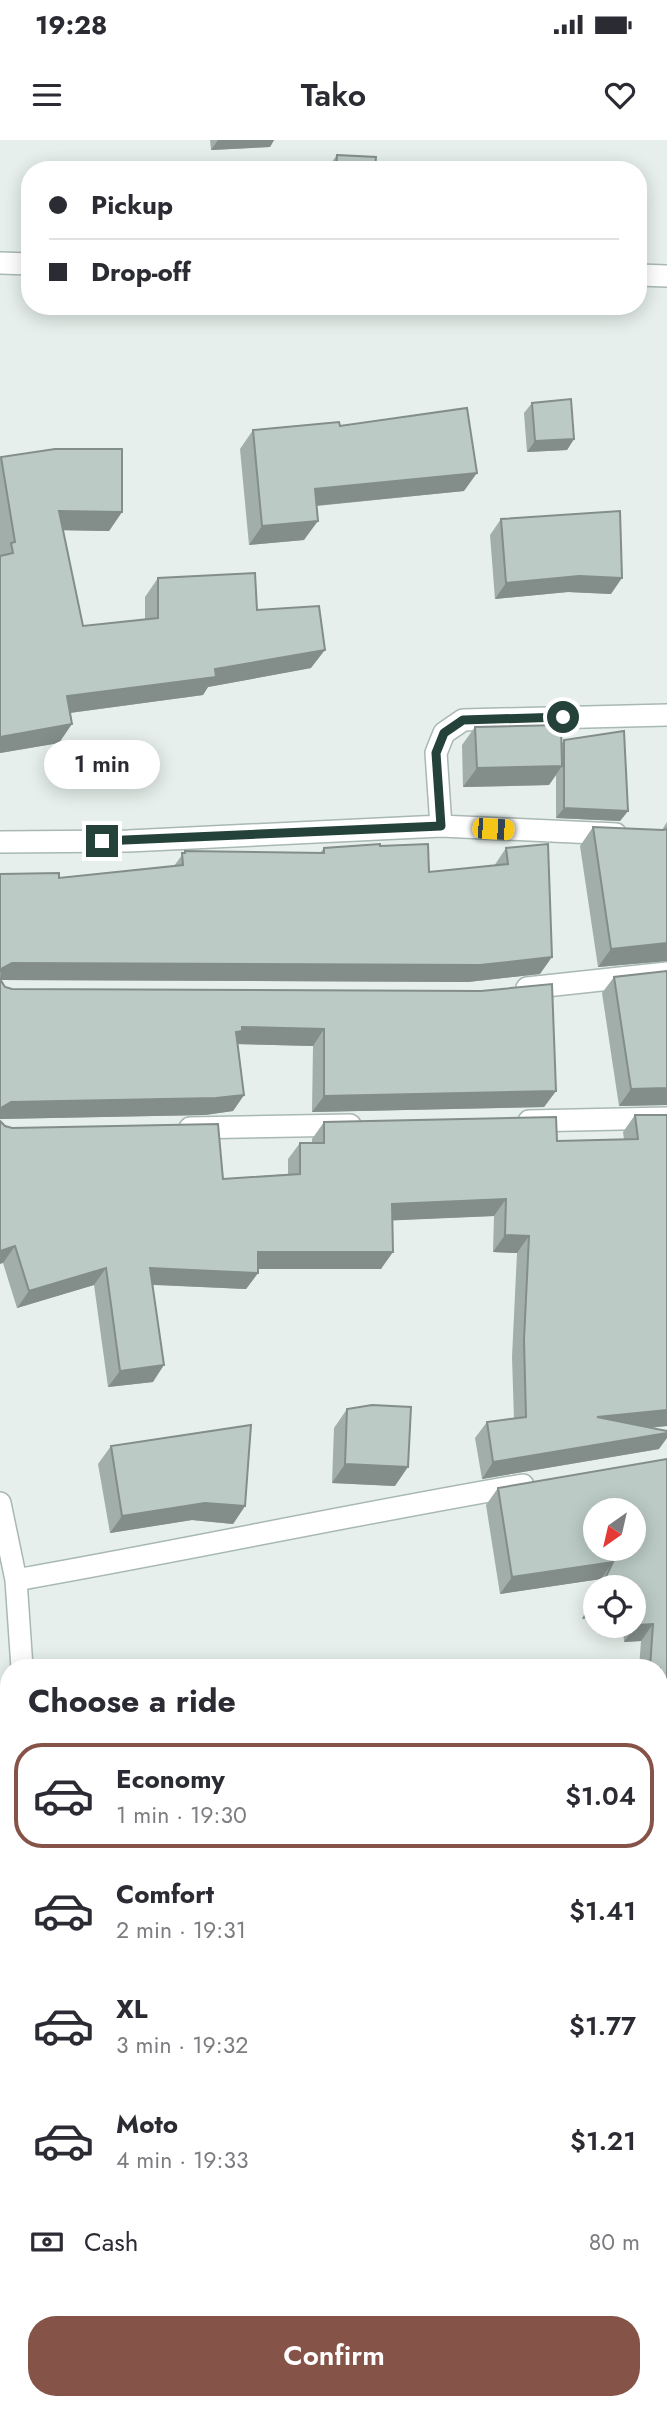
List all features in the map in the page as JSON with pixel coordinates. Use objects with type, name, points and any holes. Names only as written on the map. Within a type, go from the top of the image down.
[{"type":"street","points":[[0,263],[21,264]]},
{"type":"street","points":[[647,275],[667,276]]},
{"type":"street","points":[[441,826],[436,753],[444,733],[463,720],[667,715]]},
{"type":"street","points":[[0,842],[128,841],[441,826],[636,835]]},
{"type":"street","points":[[509,990],[667,973]]},
{"type":"street","points":[[514,1121],[667,1118]]},
{"type":"street","points":[[167,1128],[375,1124]]},
{"type":"street","points":[[16,1580],[372,1511],[546,1481]]},
{"type":"street","points":[[1,1510],[16,1580],[21,1659]]},
{"type":"building","points":[[337,155],[376,157],[376,161],[337,161]]},
{"type":"building","points":[[571,399],[574,439],[535,441],[532,403]]},
{"type":"building","points":[[467,408],[477,473],[315,489],[318,521],[262,526],[253,430],[339,422],[340,426]]},
{"type":"building","points":[[55,449],[122,449],[122,512],[59,511],[83,626],[158,618],[158,578],[255,573],[257,610],[319,606],[325,650],[215,669],[216,677],[67,696],[72,724],[0,737],[0,556],[13,553],[11,543],[15,542],[1,457]]},
{"type":"building","points":[[620,511],[622,578],[579,576],[506,583],[501,519]]},
{"type":"building","points":[[561,725],[562,766],[477,768],[475,727]]},
{"type":"building","points":[[624,731],[628,811],[564,808],[564,740]]},
{"type":"building","points":[[593,827],[667,829],[667,943],[611,949]]},
{"type":"building","points":[[428,844],[429,872],[508,864],[506,848],[548,844],[552,957],[480,965],[12,963],[0,972],[0,874],[59,873],[59,878],[183,865],[182,853],[185,851],[324,853],[324,848]]},
{"type":"building","points":[[667,971],[667,1088],[631,1089],[614,977]]},
{"type":"building","points":[[0,979],[5,987],[12,989],[481,991],[552,984],[556,1091],[324,1096],[324,1029],[242,1027],[242,1031],[236,1032],[244,1095],[216,1098],[11,1102],[0,1110]]},
{"type":"building","points":[[635,1115],[667,1115],[667,1410],[597,1417],[667,1433],[493,1462],[487,1422],[526,1417],[524,1340],[529,1236],[505,1235],[506,1199],[392,1204],[393,1252],[258,1252],[258,1273],[150,1268],[164,1365],[120,1371],[106,1268],[29,1291],[15,1246],[0,1251],[0,1121],[12,1128],[218,1124],[223,1179],[300,1174],[300,1143],[324,1143],[324,1122],[556,1117],[557,1141],[638,1139]]},
{"type":"building","points":[[372,1405],[411,1407],[408,1467],[345,1464],[347,1409]]},
{"type":"building","points":[[251,1425],[245,1506],[205,1503],[122,1516],[111,1446]]},
{"type":"building","points":[[667,1459],[667,1659],[651,1659],[653,1624],[646,1624],[646,1575],[607,1575],[613,1562],[512,1577],[498,1488]]},
{"type":"route","points":[[102,841],[441,826],[436,753],[444,733],[463,720],[563,717]]}]
